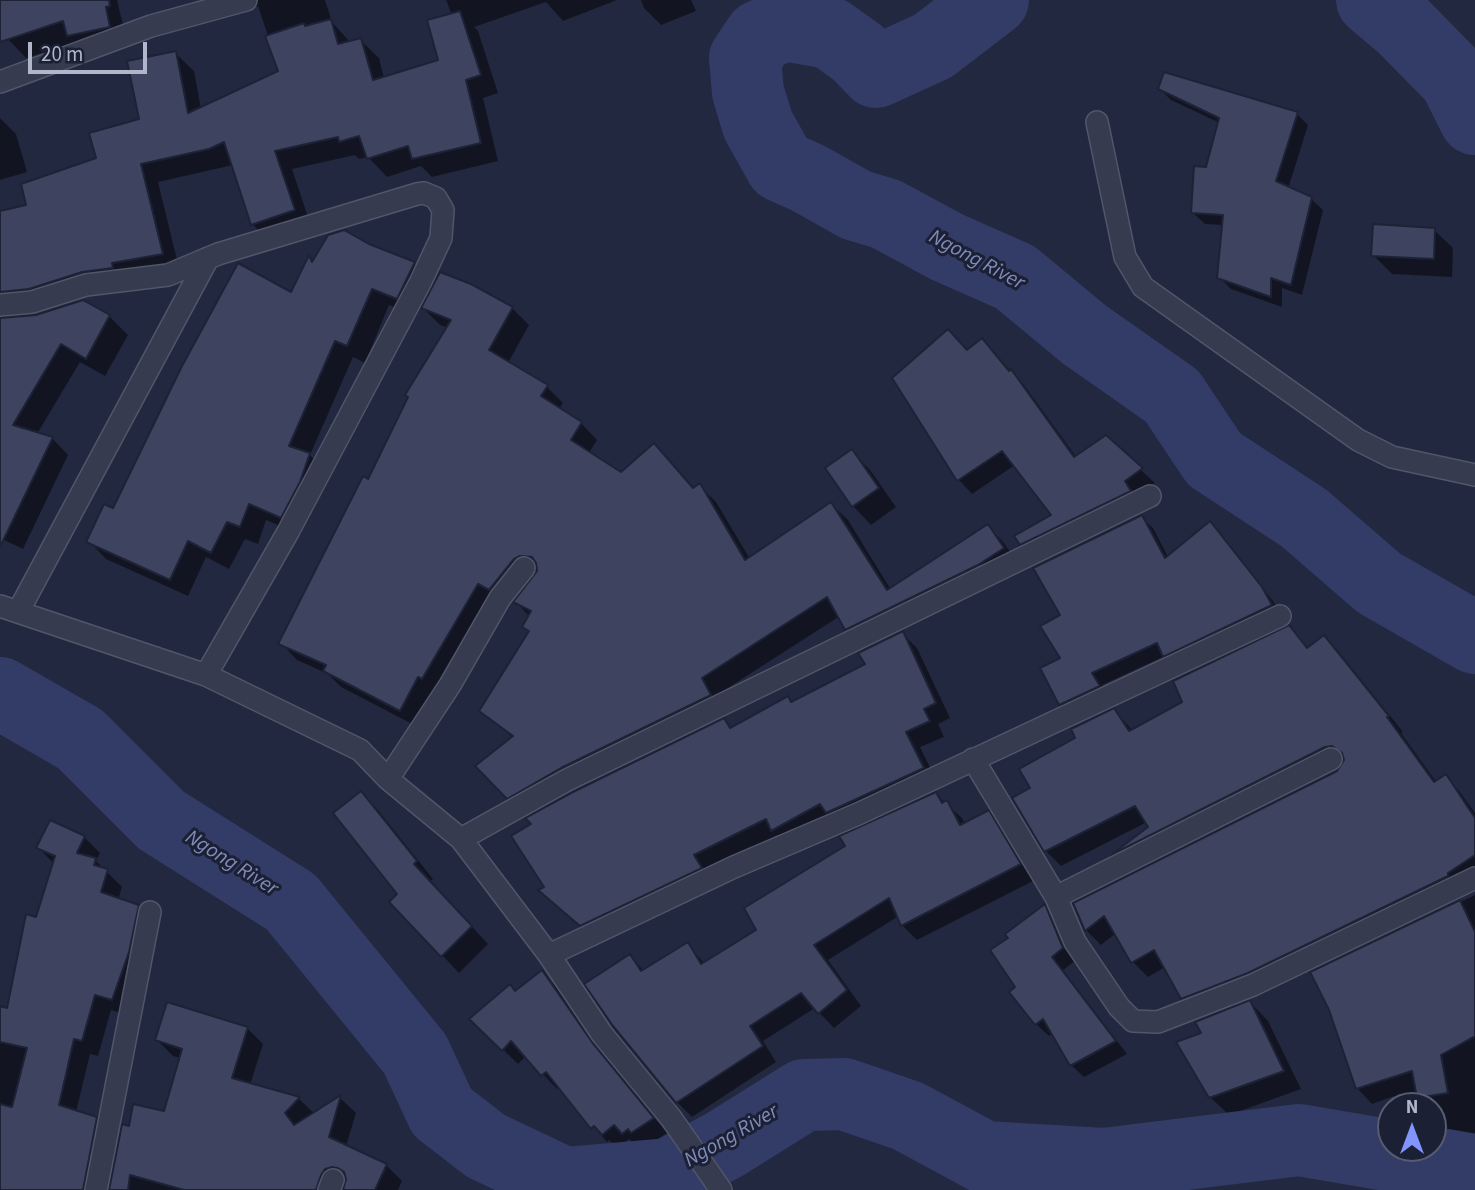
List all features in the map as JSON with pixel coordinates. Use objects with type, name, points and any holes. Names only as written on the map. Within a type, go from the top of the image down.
[{"type":"street","points":[[0,82],[151,26],[246,0]]},
{"type":"street","points":[[1097,122],[1125,257],[1143,287],[1358,440],[1392,457],[1475,475]]},
{"type":"street","points":[[0,305],[32,302],[86,285],[168,275],[208,258],[424,192],[436,198],[443,210],[441,238],[415,292],[288,533],[206,675]]},
{"type":"street","points":[[208,258],[9,609],[206,675],[360,750],[388,779],[461,839],[549,955],[602,1034],[671,1118],[721,1190]]},
{"type":"street","points":[[461,839],[579,774],[1150,496]]},
{"type":"street","points":[[388,779],[450,685],[500,598],[524,568]]},
{"type":"street","points":[[549,955],[1280,616]]},
{"type":"street","points":[[973,759],[1056,897],[1075,942],[1119,1007],[1133,1021],[1158,1022],[1253,985],[1475,878]]},
{"type":"street","points":[[1056,897],[1331,759]]},
{"type":"street","points":[[96,1190],[150,912]]},
{"type":"building","points":[[0,0],[109,0],[110,6],[106,7],[110,27],[67,36],[63,21],[0,42]]},
{"type":"building","points":[[460,11],[481,75],[466,80],[481,143],[412,159],[408,146],[367,159],[359,136],[339,142],[338,137],[275,151],[295,210],[251,225],[224,142],[209,149],[141,164],[163,254],[112,263],[113,268],[82,272],[29,289],[0,292],[0,211],[26,205],[21,184],[96,158],[89,133],[139,119],[127,61],[176,51],[188,113],[278,71],[265,36],[304,23],[305,26],[331,19],[338,44],[361,38],[373,80],[438,60],[427,20]]},
{"type":"building","points":[[1164,72],[1298,112],[1276,181],[1312,197],[1291,285],[1271,278],[1271,297],[1217,278],[1223,215],[1191,213],[1194,166],[1206,167],[1219,118],[1158,89]]},
{"type":"building","points":[[1373,224],[1435,228],[1434,259],[1371,256]]},
{"type":"building","points":[[344,230],[369,244],[415,262],[397,299],[372,289],[347,346],[335,341],[289,446],[310,453],[300,482],[281,518],[249,504],[240,527],[227,522],[211,553],[188,541],[170,580],[86,542],[104,504],[113,508],[182,366],[238,263],[291,292],[309,255],[312,262],[328,235]]},
{"type":"building","points":[[440,272],[471,284],[513,307],[489,350],[548,385],[541,396],[582,422],[571,440],[621,472],[654,443],[693,488],[700,483],[745,560],[831,502],[887,590],[988,524],[1004,548],[978,565],[845,630],[827,597],[702,678],[711,695],[561,768],[507,799],[475,766],[513,736],[479,711],[529,631],[522,627],[531,611],[513,602],[537,571],[532,557],[520,556],[514,559],[489,590],[478,584],[422,679],[418,677],[400,711],[323,671],[326,665],[278,644],[363,476],[368,479],[408,397],[405,395],[451,320],[421,308]]},
{"type":"building","points":[[83,300],[110,315],[86,359],[61,344],[13,425],[53,437],[0,547],[0,318],[36,315]]},
{"type":"building","points":[[948,329],[967,350],[982,338],[1009,371],[1011,369],[1074,457],[1106,435],[1143,468],[1125,481],[1131,491],[1020,545],[1014,536],[1051,515],[1002,451],[957,481],[892,378]]},
{"type":"building","points":[[852,449],[879,488],[852,507],[825,468]]},
{"type":"building","points":[[1142,515],[1165,558],[1210,521],[1262,587],[1272,605],[1163,657],[1157,643],[1092,673],[1100,686],[1059,705],[1040,668],[1060,658],[1040,626],[1060,615],[1033,568]]},
{"type":"building","points":[[1289,625],[1307,648],[1324,635],[1389,716],[1387,717],[1434,782],[1446,774],[1475,818],[1475,855],[1448,873],[1448,876],[1248,973],[1181,999],[1154,950],[1131,963],[1104,916],[1085,931],[1073,903],[1337,771],[1344,760],[1342,753],[1332,746],[1325,747],[1111,855],[1148,827],[1135,806],[1044,852],[1012,798],[1030,788],[1019,769],[1075,738],[1071,729],[1114,708],[1129,731],[1182,702],[1173,681]]},
{"type":"building","points":[[903,631],[936,703],[924,709],[930,721],[906,732],[924,768],[826,813],[820,804],[771,831],[766,819],[694,855],[702,868],[580,926],[538,890],[544,887],[511,836],[531,824],[525,818],[724,718],[730,728],[788,696],[791,702],[865,664],[858,653]]},
{"type":"building","points":[[361,791],[417,861],[414,864],[472,926],[441,957],[389,902],[397,894],[333,813]]},
{"type":"building","points":[[936,792],[942,803],[947,800],[960,825],[989,810],[1021,864],[901,926],[889,898],[814,945],[847,990],[818,1014],[801,993],[750,1026],[763,1046],[676,1103],[613,1026],[584,984],[630,954],[641,971],[688,942],[701,964],[756,930],[744,908],[845,846],[839,836]]},
{"type":"building","points":[[50,820],[85,836],[77,853],[96,858],[94,865],[108,869],[101,892],[139,905],[129,952],[112,1000],[95,995],[82,1041],[74,1039],[59,1105],[97,1117],[83,1190],[0,1190],[0,1104],[12,1107],[27,1048],[0,1042],[0,1006],[7,1008],[26,914],[36,917],[55,856],[36,848]]},
{"type":"building","points":[[1460,900],[1475,932],[1475,1036],[1441,1055],[1448,1093],[1416,1092],[1412,1071],[1356,1089],[1329,1010],[1310,972]]},
{"type":"building","points":[[1045,904],[1063,948],[1052,957],[1116,1041],[1070,1066],[1043,1019],[1035,1025],[1009,992],[1015,987],[990,950],[1008,938],[1005,934]]},
{"type":"building","points":[[542,970],[592,1042],[654,1118],[631,1133],[628,1129],[622,1134],[614,1125],[602,1135],[594,1126],[591,1129],[546,1072],[541,1076],[511,1041],[502,1051],[469,1019],[510,984],[515,991]]},
{"type":"building","points":[[1250,1000],[1284,1071],[1209,1098],[1176,1042],[1201,1033],[1195,1022]]},
{"type":"building","points":[[167,1002],[248,1027],[232,1078],[300,1097],[285,1113],[294,1125],[341,1095],[329,1137],[387,1164],[375,1190],[343,1190],[346,1179],[344,1172],[332,1167],[325,1169],[316,1190],[184,1190],[130,1175],[128,1190],[109,1190],[122,1124],[129,1126],[133,1104],[164,1111],[182,1049],[155,1040]]},
{"type":"waterway","points":[[784,25],[835,0]]},
{"type":"waterway","name":"Ngong River","points":[[993,0],[933,46],[876,72],[858,53],[830,33],[784,25],[760,36],[745,58],[748,92],[758,125],[781,166],[856,205],[886,214],[947,247],[1015,277],[1085,335],[1172,396],[1214,459],[1304,518],[1379,583],[1475,638]]},
{"type":"waterway","name":"Ngong River","points":[[1372,0],[1404,27],[1455,79],[1475,119]]},
{"type":"waterway","name":"Ngong River","points":[[0,693],[80,739],[161,820],[291,902],[415,1054],[442,1112],[486,1146],[564,1183],[669,1174],[724,1145],[804,1095],[844,1094],[908,1116],[984,1157],[1104,1164],[1299,1140],[1475,1170]]}]
